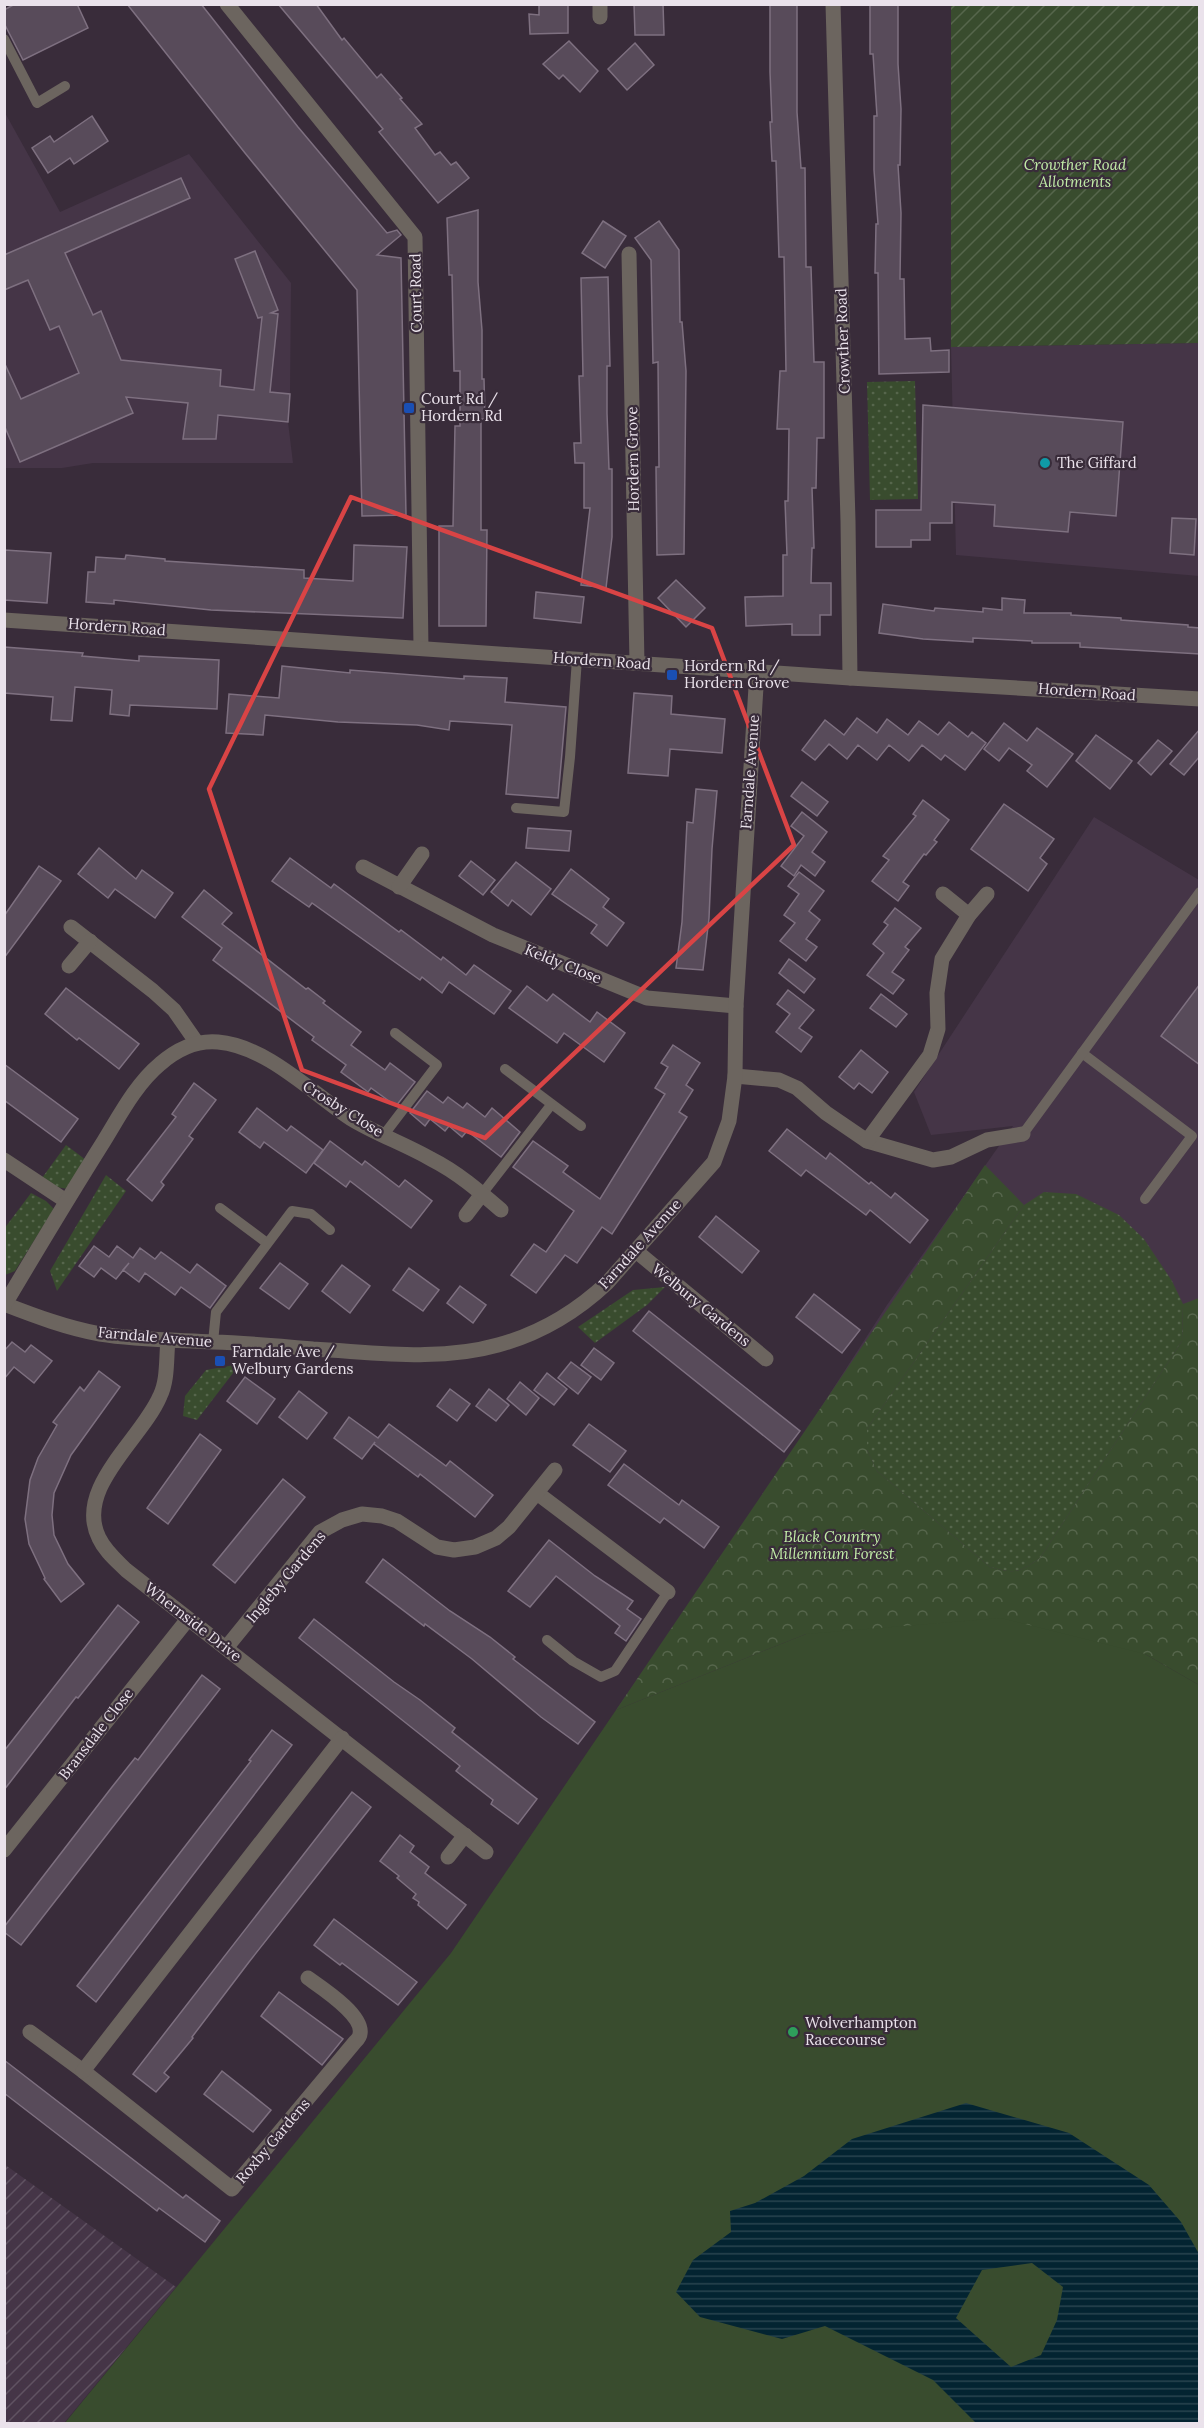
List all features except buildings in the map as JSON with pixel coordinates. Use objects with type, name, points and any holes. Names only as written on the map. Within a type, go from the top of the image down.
[{"type":"street","name":"Court Road","points":[[227,4],[415,237],[421,648]]},
{"type":"street","name":"Crowther Road","points":[[833,4],[848,509],[850,678]]},
{"type":"street","name":"Hordern Grove","points":[[629,254],[637,663]]},
{"type":"street","name":"Hordern Road","points":[[4,620],[850,678],[1200,699]]},
{"type":"street","name":"Farndale Avenue","points":[[5,1304],[51,1322],[99,1334],[168,1341],[430,1356],[497,1346],[530,1334],[566,1316],[607,1283],[714,1162],[729,1121],[735,1076],[736,1006],[757,671]]},
{"type":"street","points":[[399,887],[422,854]]},
{"type":"street","name":"Keldy Close","points":[[363,867],[493,935],[647,998],[736,1006]]},
{"type":"street","points":[[943,894],[969,915]]},
{"type":"street","points":[[867,1141],[930,1055],[938,1029],[937,993],[942,959],[969,915],[987,894]]},
{"type":"street","points":[[71,927],[174,1010],[197,1043]]},
{"type":"street","points":[[69,966],[90,941]]},
{"type":"street","name":"Crosby Close","points":[[5,1304],[134,1093],[159,1065],[177,1052],[197,1043],[218,1042],[266,1058],[352,1119],[432,1159],[483,1194],[501,1210]]},
{"type":"street","points":[[735,1076],[779,1080],[797,1088],[826,1113],[867,1141],[933,1160],[951,1157],[987,1140],[1023,1134]]},
{"type":"street","points":[[4,1160],[66,1201]]},
{"type":"street","points":[[466,1215],[483,1194]]},
{"type":"street","name":"Welbury Gardens","points":[[636,1251],[766,1359]]},
{"type":"street","name":"Whernside Drive","points":[[168,1341],[160,1396],[98,1488],[94,1522],[98,1538],[126,1570],[486,1852]]},
{"type":"street","name":"Ingleby Gardens","points":[[226,1648],[320,1532],[342,1520],[362,1514],[382,1516],[397,1521],[437,1547],[454,1550],[476,1548],[496,1539],[555,1470]]},
{"type":"street","points":[[537,1493],[668,1592]]},
{"type":"street","name":"Bransdale Close","points":[[4,1850],[188,1619]]},
{"type":"street","points":[[83,2071],[342,1738]]},
{"type":"street","points":[[448,1857],[465,1836]]},
{"type":"street","name":"Roxby Gardens","points":[[30,2032],[232,2189],[356,2043],[360,2034],[359,2022],[349,2010],[308,1978]]},
{"type":"lane","points":[[4,39],[37,103],[65,86]]},
{"type":"lane","points":[[516,808],[564,812],[577,659]]},
{"type":"lane","points":[[1023,1134],[1200,892]]},
{"type":"lane","points":[[383,1136],[437,1065],[394,1033]]},
{"type":"lane","points":[[1082,1053],[1192,1136],[1145,1199]]},
{"type":"lane","points":[[505,1069],[581,1126]]},
{"type":"lane","points":[[483,1194],[551,1105]]},
{"type":"lane","points":[[220,1208],[267,1243]]},
{"type":"lane","points":[[213,1342],[216,1312],[291,1212],[311,1214],[330,1230]]},
{"type":"lane","points":[[547,1640],[573,1661],[601,1677],[615,1671],[668,1592]]},
{"type":"highlighted area","points":[[351,497],[712,628],[794,845],[485,1138],[302,1070],[209,789]]},
{"type":"shaded area","points":[[4,111],[60,212],[189,154],[291,283],[288,422],[293,463],[93,463],[62,468],[5,468]]},
{"type":"shaded area","points":[[1199,343],[1199,576],[956,555],[951,347]]},
{"type":"shaded area","points":[[1094,817],[1199,880],[1199,1631],[806,1634],[616,1710],[760,1502],[887,1305],[1013,1126],[931,1135],[914,1092]]},
{"type":"shaded area","points":[[4,2164],[176,2287],[64,2423],[5,2423]]},
{"type":"green space","name":"Crowther Road Allotments","points":[[951,5],[1199,5],[1199,343],[951,347]]},
{"type":"green space","points":[[915,381],[918,499],[870,500],[867,382]]},
{"type":"green space","points":[[66,1145],[86,1160],[68,1189],[56,1187],[42,1178]]},
{"type":"green space","name":"Black Country Millennium Forest","points":[[985,1165],[1024,1205],[867,1429],[867,1450],[877,1471],[990,1567],[1016,1571],[1027,1567],[1040,1558],[1182,1341],[1183,1304],[1199,1298],[1199,1685],[1145,1654],[806,1634],[616,1710]]},
{"type":"green space","points":[[106,1175],[126,1191],[57,1291],[50,1271]]},
{"type":"green space","points":[[1044,1192],[1076,1194],[1119,1215],[1144,1239],[1172,1281],[1183,1304],[1182,1341],[1040,1558],[1017,1571],[1005,1571],[990,1567],[877,1471],[867,1450],[867,1429],[1024,1205]]},
{"type":"green space","points":[[31,1193],[46,1201],[54,1209],[15,1271],[5,1275],[4,1229]]},
{"type":"green space","points":[[665,1287],[647,1305],[595,1343],[578,1327],[633,1290]]},
{"type":"green space","points":[[240,1364],[197,1420],[183,1416],[185,1396],[206,1370]]},
{"type":"green space","name":"Wolverhampton Racecourse","points":[[1001,1618],[1145,1654],[1199,1685],[1199,2423],[64,2424],[451,1953],[616,1710],[806,1634]]},
{"type":"water","points":[[966,2103],[1069,2133],[1149,2185],[1181,2222],[1199,2254],[1199,2423],[976,2423],[933,2380],[825,2326],[782,2339],[700,2317],[676,2292],[693,2260],[731,2232],[730,2211],[755,2203],[804,2176],[852,2139]],"holes":[[[1032,2263],[1063,2287],[1057,2320],[1041,2355],[1011,2367],[956,2318],[982,2270]]]},
{"type":"place","name":"Court Rd / Hordern Rd","points":[[409,408]]},
{"type":"place","name":"The Giffard","points":[[1045,463]]},
{"type":"place","name":"Hordern Rd / Hordern Grove","points":[[672,675]]},
{"type":"place","name":"Farndale Ave / Welbury Gardens","points":[[220,1361]]},
{"type":"place","name":"Wolverhampton Racecourse","points":[[793,2032]]}]
